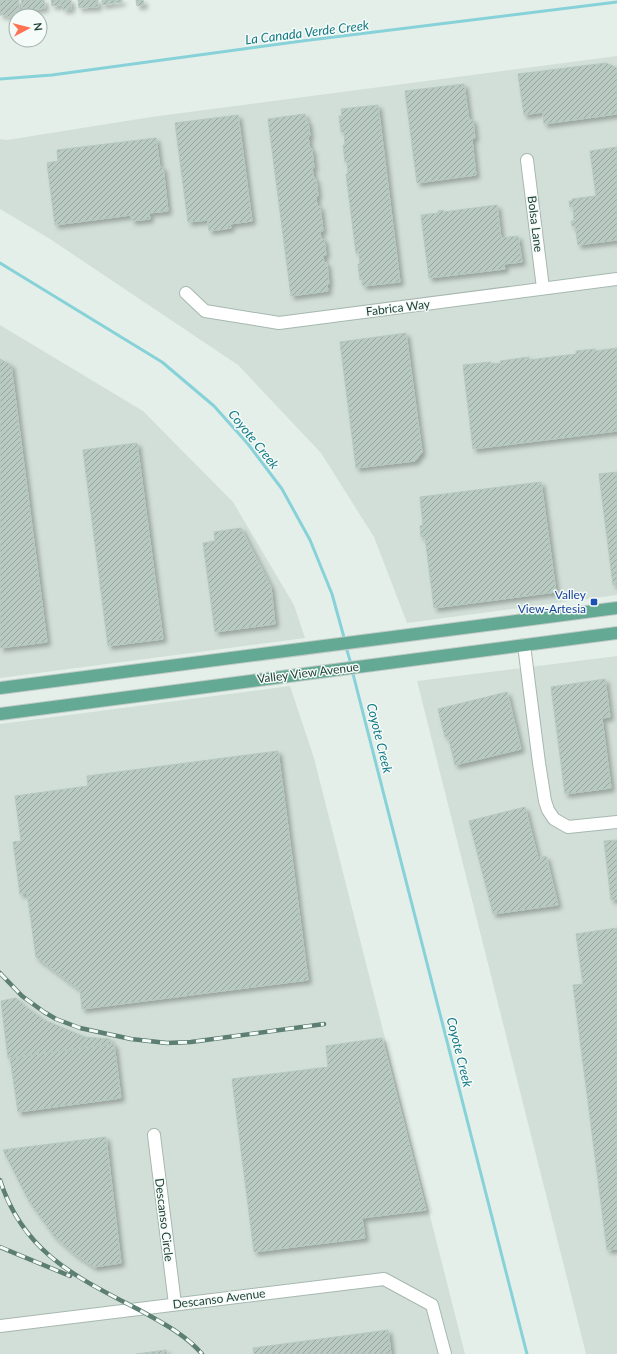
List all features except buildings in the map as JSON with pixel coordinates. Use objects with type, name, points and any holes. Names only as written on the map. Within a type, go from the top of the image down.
[{"type":"main road","name":"Valley View Avenue","points":[[0,688],[617,608]]},
{"type":"main road","name":"Valley View Avenue","points":[[0,714],[617,633]]},
{"type":"street","name":"Bolsa Lane","points":[[527,160],[543,288]]},
{"type":"street","name":"Fabrica Way","points":[[186,293],[205,311],[279,323],[617,279]]},
{"type":"street","points":[[524,645],[539,762],[545,801],[548,810],[554,819],[568,827],[617,822]]},
{"type":"street","name":"Descanso Circle","points":[[154,1135],[175,1304]]},
{"type":"street","name":"Descanso Avenue","points":[[0,1326],[384,1278],[432,1305],[445,1354]]},
{"type":"shaded area","points":[[617,56],[617,595],[407,623],[374,537],[321,453],[238,365],[50,239],[0,209],[0,139],[7,140],[151,117]]},
{"type":"shaded area","points":[[0,325],[143,411],[233,502],[294,605],[305,638],[0,678]]},
{"type":"shaded area","points":[[617,656],[617,1354],[586,1354],[417,681]]},
{"type":"shaded area","points":[[290,686],[314,758],[465,1354],[0,1354],[0,724]]},
{"type":"waterway","name":"La Canada Verde Creek","points":[[0,79],[52,75],[302,41],[617,2]]},
{"type":"waterway","name":"Coyote Creek","points":[[0,263],[162,362],[214,406],[248,444],[282,489],[310,540],[332,594],[345,641]]},
{"type":"waterway","name":"Coyote Creek","points":[[346,647],[351,664]]},
{"type":"waterway","name":"Coyote Creek","points":[[352,670],[527,1354]]},
{"type":"railway","points":[[0,973],[22,996],[56,1019],[80,1028],[131,1039],[167,1043],[191,1042],[324,1024]]},
{"type":"railway","points":[[0,1180],[10,1206],[23,1227],[39,1246],[56,1261],[97,1288],[174,1330],[189,1341],[202,1354]]},
{"type":"railway","points":[[0,1247],[70,1276]]},
{"type":"place","name":"Valley View-Artesia","points":[[594,602]]}]
